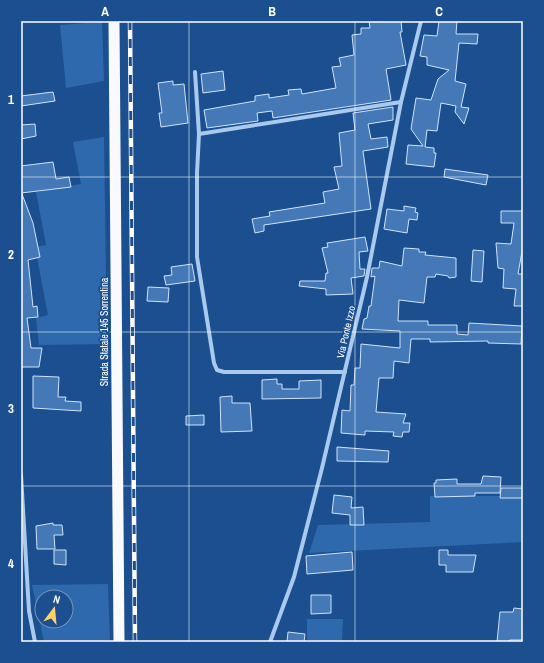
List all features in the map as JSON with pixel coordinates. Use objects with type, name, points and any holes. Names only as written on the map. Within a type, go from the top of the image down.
[{"type":"highway","name":"Strada Statale 145 Sorrentina","points":[[114,21],[119,642]]},
{"type":"street","name":"Via Ponte Izzo","points":[[270,642],[294,577],[345,372],[367,277],[401,102],[422,21]]},
{"type":"street","points":[[195,72],[199,134],[197,173],[197,257],[214,363],[217,370],[224,372],[345,372]]},
{"type":"street","points":[[199,134],[401,102]]},
{"type":"street","points":[[21,475],[29,611],[36,642]]},
{"type":"shaded area","points":[[102,22],[104,81],[66,88],[60,25]]},
{"type":"shaded area","points":[[104,137],[107,344],[39,345],[36,318],[48,315],[35,247],[46,245],[36,192],[81,184],[73,142]]},
{"type":"shaded area","points":[[430,496],[523,496],[523,542],[309,553],[318,525],[430,522]]},
{"type":"shaded area","points":[[108,584],[110,642],[44,642],[41,629],[74,629],[74,589],[34,589],[34,594],[32,585]]},
{"type":"shaded area","points":[[307,619],[343,619],[342,642],[307,640]]},
{"type":"building","points":[[369,21],[401,21],[402,32],[400,32],[406,65],[386,69],[391,100],[273,118],[272,111],[257,113],[258,121],[207,128],[204,110],[255,101],[255,96],[269,94],[269,98],[289,95],[288,90],[301,89],[302,94],[336,88],[332,67],[341,66],[339,58],[354,55],[352,35],[361,34],[361,28],[370,28]]},
{"type":"building","points":[[439,21],[457,21],[456,34],[478,34],[477,44],[459,43],[455,81],[466,84],[461,107],[469,108],[464,124],[455,112],[456,106],[441,103],[437,131],[427,130],[425,147],[434,148],[434,153],[436,153],[434,167],[406,164],[408,145],[423,146],[411,129],[416,98],[431,100],[438,79],[449,70],[427,65],[427,57],[420,56],[424,35],[437,36]]},
{"type":"building","points":[[223,71],[225,90],[203,93],[201,74]]},
{"type":"building","points":[[173,81],[173,85],[184,84],[188,123],[161,127],[159,113],[162,113],[158,83]]},
{"type":"building","points":[[53,92],[55,101],[21,106],[21,96]]},
{"type":"building","points":[[393,107],[393,120],[368,124],[371,139],[387,137],[388,147],[363,151],[371,209],[264,225],[264,231],[255,233],[252,219],[270,216],[269,212],[325,203],[323,192],[339,189],[334,167],[342,166],[339,133],[355,130],[353,113]]},
{"type":"building","points":[[35,124],[36,136],[21,139],[21,125]]},
{"type":"building","points":[[53,162],[56,179],[69,177],[71,187],[21,193],[21,166]]},
{"type":"building","points":[[445,169],[488,175],[486,185],[444,177]]},
{"type":"building","points":[[22,194],[33,223],[40,257],[28,260],[33,307],[37,306],[38,317],[27,318],[31,348],[42,348],[39,367],[21,367]]},
{"type":"building","points":[[404,206],[416,208],[415,212],[418,213],[417,220],[409,219],[407,233],[384,229],[387,209],[404,211]]},
{"type":"building","points":[[501,211],[523,211],[523,246],[518,274],[523,274],[523,306],[514,306],[516,289],[503,288],[504,269],[498,268],[496,243],[511,244],[514,223],[501,223]]},
{"type":"building","points":[[365,237],[368,251],[359,252],[360,269],[365,269],[364,276],[351,278],[353,294],[326,295],[326,289],[299,286],[300,281],[325,281],[326,273],[328,273],[322,248],[328,247],[327,243]]},
{"type":"building","points":[[404,248],[419,249],[419,252],[426,252],[425,255],[456,258],[456,277],[449,278],[448,276],[436,274],[435,277],[427,277],[424,303],[399,300],[398,321],[428,321],[428,325],[457,325],[457,334],[468,335],[469,323],[522,326],[521,344],[488,343],[488,341],[430,342],[430,339],[411,339],[409,363],[394,361],[393,378],[379,378],[376,412],[406,414],[403,423],[410,423],[409,432],[403,432],[402,437],[393,436],[394,432],[365,431],[365,435],[341,433],[342,410],[350,411],[351,385],[354,385],[355,368],[360,368],[361,344],[400,348],[400,331],[362,329],[364,319],[367,318],[369,306],[371,306],[375,276],[371,277],[372,268],[379,268],[380,261],[402,266]]},
{"type":"building","points":[[473,250],[484,251],[482,282],[471,281]]},
{"type":"building","points":[[192,264],[195,281],[166,285],[164,276],[172,275],[171,267]]},
{"type":"building","points":[[148,287],[169,288],[168,302],[147,301]]},
{"type":"building","points":[[33,376],[59,377],[58,397],[66,397],[65,401],[81,402],[81,411],[33,408]]},
{"type":"building","points":[[277,379],[277,384],[282,384],[282,389],[299,389],[299,381],[321,380],[321,398],[262,399],[262,380]]},
{"type":"building","points":[[232,396],[232,403],[250,403],[252,431],[221,432],[220,397]]},
{"type":"building","points":[[204,415],[204,425],[186,425],[186,416]]},
{"type":"building","points":[[337,447],[389,451],[388,462],[337,461]]},
{"type":"building","points":[[483,476],[501,477],[500,493],[475,493],[475,496],[435,497],[434,483],[436,483],[436,480],[457,479],[457,484],[481,484]]},
{"type":"building","points":[[501,488],[523,488],[523,498],[500,498]]},
{"type":"building","points":[[334,495],[352,497],[351,508],[363,507],[364,525],[350,525],[350,515],[332,513]]},
{"type":"building","points":[[53,523],[53,525],[62,525],[63,535],[54,535],[55,549],[37,549],[36,526]]},
{"type":"building","points":[[54,550],[66,550],[66,565],[54,564]]},
{"type":"building","points":[[439,550],[448,550],[448,555],[476,555],[473,572],[446,572],[446,565],[439,565]]},
{"type":"building","points":[[352,552],[353,570],[307,574],[306,556]]},
{"type":"building","points":[[311,595],[331,595],[331,613],[311,614]]},
{"type":"building","points":[[514,608],[523,609],[523,640],[497,642],[500,612],[513,612]]},
{"type":"building","points":[[288,632],[305,634],[304,642],[287,642]]},
{"type":"railway","points":[[130,21],[135,642]]}]
